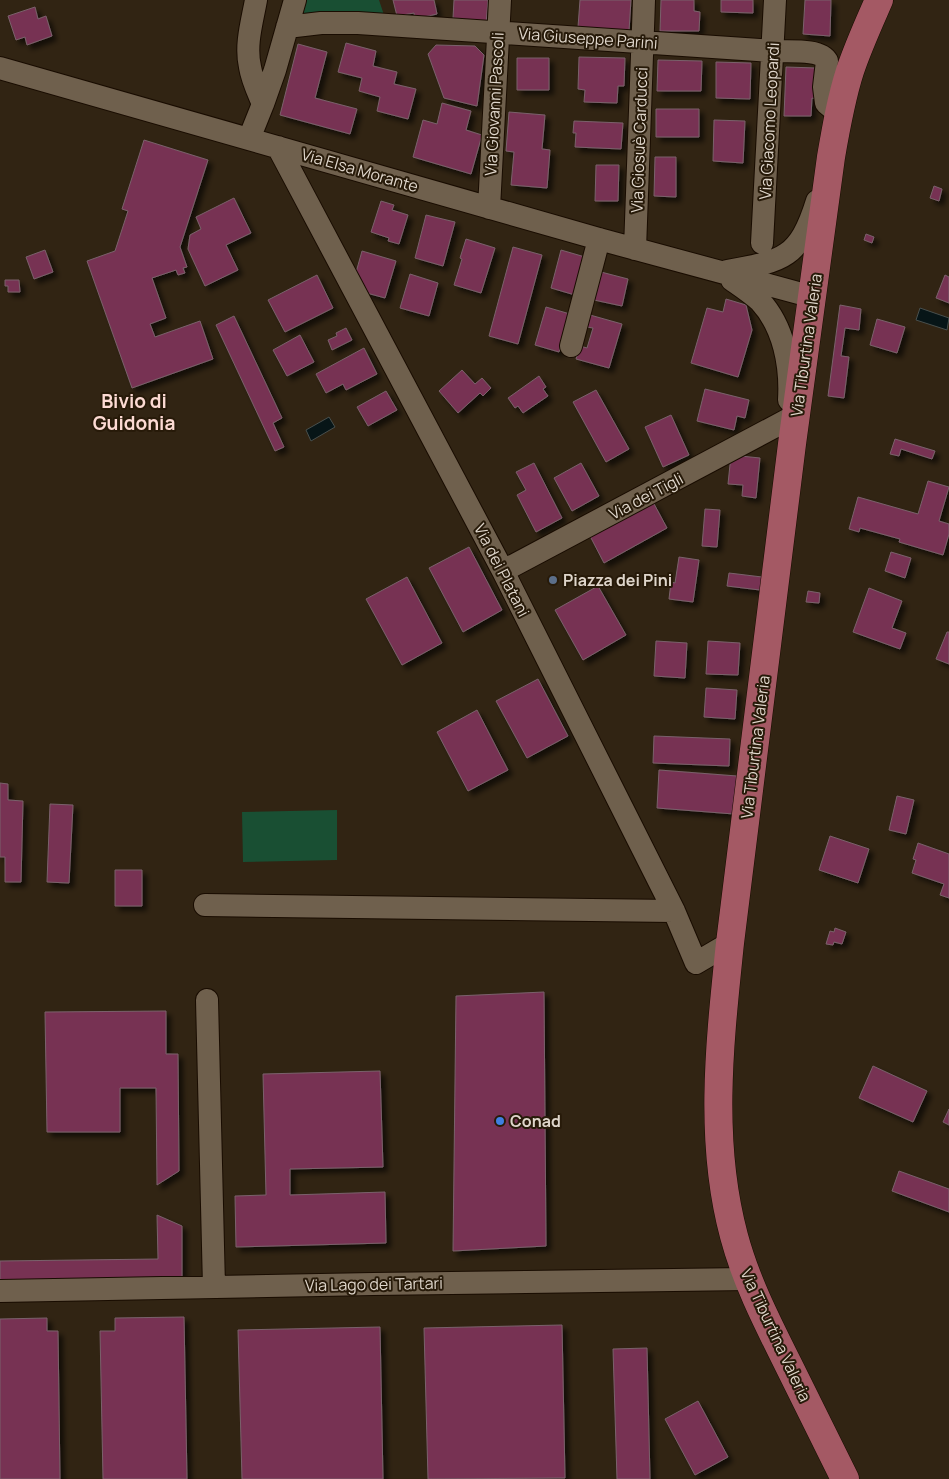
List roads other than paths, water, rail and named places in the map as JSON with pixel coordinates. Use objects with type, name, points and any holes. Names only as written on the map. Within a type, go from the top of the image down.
[{"type":"main road","name":"Via Tiburtina Valeria","points":[[845,1479],[761,1311],[747,1279],[734,1235],[724,1189],[718,1097],[730,943],[790,432],[813,297],[839,110],[853,63],[879,0]]},
{"type":"street","points":[[256,0],[249,40],[249,61],[252,76],[263,104]]},
{"type":"street","points":[[249,139],[263,104],[295,0]]},
{"type":"street","name":"Via Giovanni Pascoli","points":[[489,208],[500,0]]},
{"type":"street","name":"Via Giosuè Carducci","points":[[635,249],[644,0]]},
{"type":"street","name":"Via Giacomo Leopardi","points":[[762,243],[775,0]]},
{"type":"street","name":"Via Giuseppe Parini","points":[[287,27],[321,23],[358,23],[773,51],[813,52],[822,55],[827,61],[824,87],[826,103],[832,108],[839,110]]},
{"type":"street","name":"Via Elsa Morante","points":[[0,68],[599,239],[813,297]]},
{"type":"street","name":"Via dei Platani","points":[[278,147],[503,572],[674,911],[696,963],[730,943]]},
{"type":"street","name":"Via Elsa Morante","points":[[721,272],[767,263],[784,256],[797,245],[812,220],[831,157]]},
{"type":"street","points":[[571,346],[599,239]]},
{"type":"street","name":"Via Elsa Morante","points":[[721,272],[759,300],[766,309],[781,338],[788,365],[790,432]]},
{"type":"street","name":"Via dei Tigli","points":[[503,572],[790,432]]},
{"type":"street","points":[[205,905],[674,911]]},
{"type":"street","points":[[207,1000],[214,1286]]},
{"type":"street","name":"Via Lago dei Tartari","points":[[0,1291],[214,1286],[747,1279]]},
{"type":"place","name":"Piazza dei Pini","points":[[553,580]]},
{"type":"place","name":"Conad","points":[[500,1121]]},
{"type":"district","name":"Bivio di Guidonia","points":[[134,412]]}]
